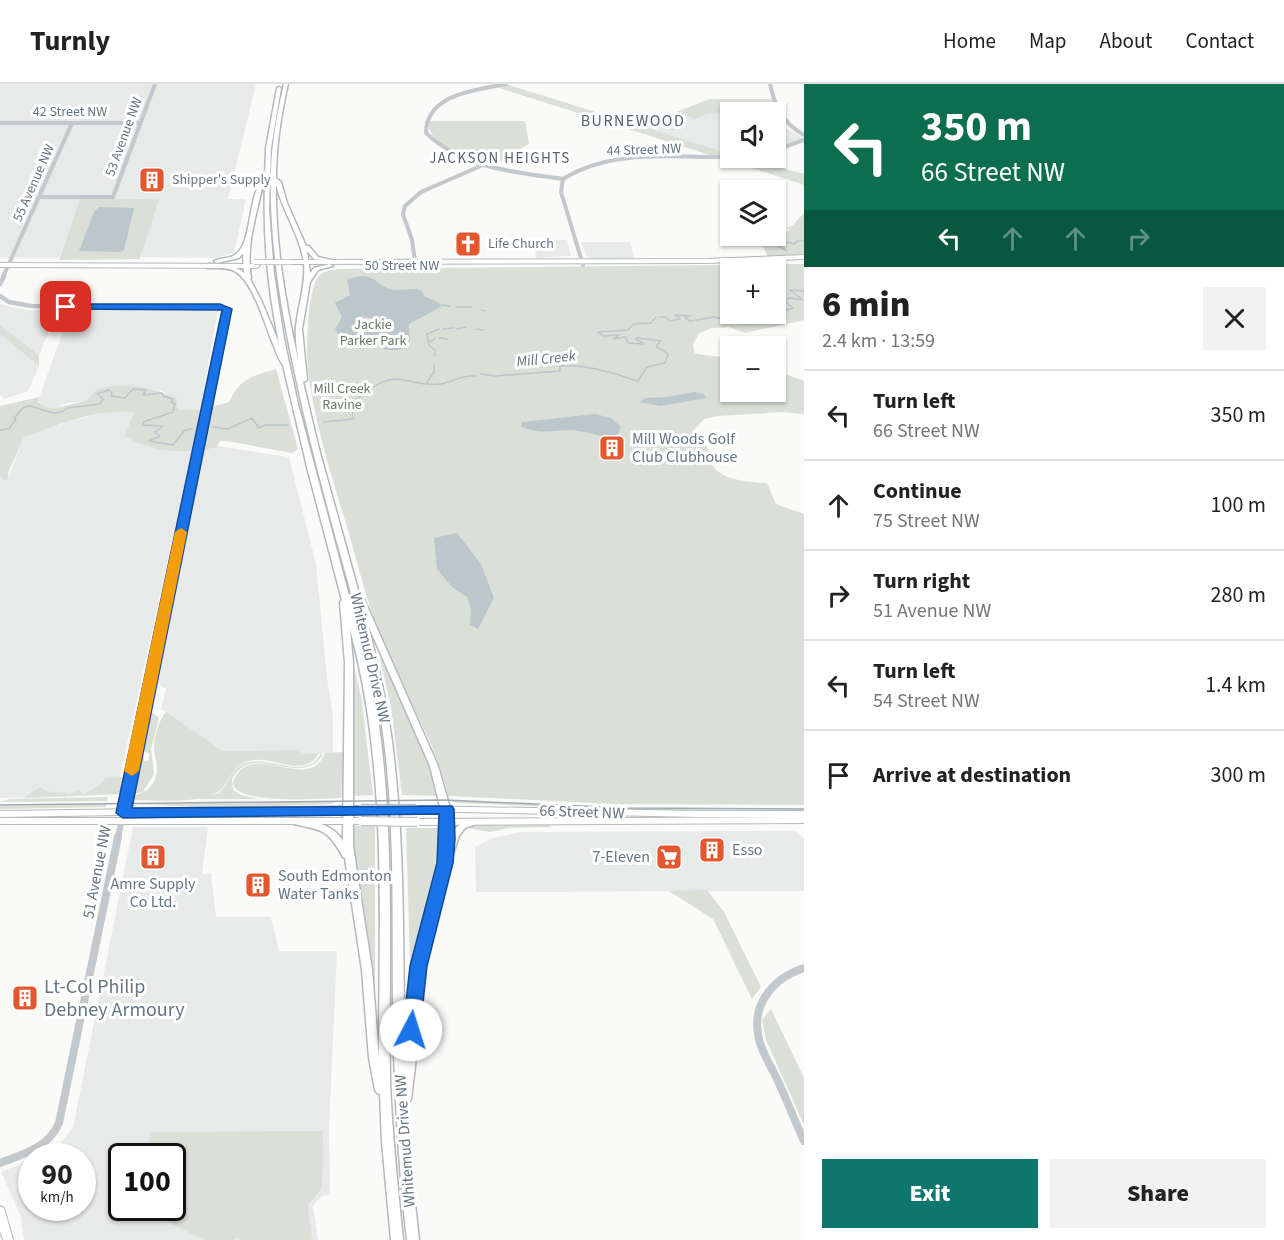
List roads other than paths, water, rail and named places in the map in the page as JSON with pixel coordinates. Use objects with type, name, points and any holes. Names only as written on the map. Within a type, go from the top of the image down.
[{"type":"highway","name":"Whitemud Drive NW","points":[[280,84],[270,134],[270,178],[280,278],[291,343],[349,589],[372,710],[382,802],[387,1115],[397,1240]]},
{"type":"highway","name":"Whitemud Drive NW","points":[[286,84],[279,113],[266,206],[270,267],[289,375],[349,589],[372,656],[383,710],[395,804],[402,1118],[404,1161],[413,1240]]},
{"type":"highway","points":[[249,285],[245,264],[246,246],[261,183],[270,178],[278,182],[283,206],[301,240],[316,258],[331,264]]},
{"type":"highway","points":[[301,240],[307,264],[307,284],[301,312],[300,340],[307,414]]},
{"type":"highway","points":[[217,261],[237,257],[246,246]]},
{"type":"highway","points":[[307,284],[317,268],[331,264]]},
{"type":"highway","points":[[208,266],[236,269],[243,274],[289,375]]},
{"type":"highway","points":[[349,589],[347,821],[350,866],[367,970],[374,1058],[387,1115]]},
{"type":"highway","points":[[349,589],[368,614],[390,669],[430,754],[446,809],[445,863]]},
{"type":"highway","points":[[293,821],[331,831],[344,850],[350,866]]},
{"type":"highway","points":[[402,1118],[410,1067],[419,966],[445,863],[459,829],[473,822]]},
{"type":"main road","points":[[559,261],[572,259],[577,254]]},
{"type":"main road","name":"50 Street NW","points":[[399,264],[739,265],[804,259]]},
{"type":"main road","name":"50 Street NW","points":[[10,263],[82,265],[217,261],[245,264]]},
{"type":"main road","name":"50 Street NW","points":[[0,263],[144,263],[208,266],[412,264],[415,261],[581,263]]},
{"type":"main road","name":"66 Street NW","points":[[122,817],[347,809],[804,814]]},
{"type":"main road","points":[[0,814],[122,817]]},
{"type":"main road","points":[[0,821],[122,817]]},
{"type":"main road","name":"66 Street NW","points":[[122,817],[417,822],[804,820]]},
{"type":"main road","points":[[0,1211],[8,1240]]},
{"type":"street","name":"53 Avenue NW","points":[[40,197],[113,197],[155,84]]},
{"type":"street","points":[[506,84],[454,97],[435,107],[428,114],[424,125],[426,133],[440,147],[484,165],[562,179],[560,189],[581,263]]},
{"type":"street","points":[[770,84],[778,111],[789,127],[804,135]]},
{"type":"street","name":"42 Street NW","points":[[0,123],[140,123]]},
{"type":"street","name":"55 Avenue NW","points":[[0,284],[72,123]]},
{"type":"street","points":[[786,147],[804,141]]},
{"type":"street","name":"44 Street NW","points":[[562,179],[580,168],[614,160],[720,157]]},
{"type":"street","points":[[415,261],[412,240],[403,214],[405,206],[421,192],[484,165]]},
{"type":"street","points":[[572,229],[581,263]]},
{"type":"street","points":[[399,264],[413,253]]},
{"type":"street","name":"51 Avenue NW","points":[[0,296],[5,301],[31,306],[225,307],[227,310],[57,1128],[53,1137],[42,1146],[0,1164]]},
{"type":"street","points":[[804,968],[787,974],[769,987],[758,1009],[757,1020],[760,1043],[804,1141]]},
{"type":"waterway","name":"Mill Creek","points":[[787,251],[775,244],[786,242],[794,244],[797,241],[804,241]]},
{"type":"waterway","name":"Mill Creek","points":[[786,299],[803,300],[790,290],[804,291]]},
{"type":"waterway","name":"Mill Creek","points":[[786,302],[793,308],[786,310]]},
{"type":"waterway","points":[[441,305],[450,306]]},
{"type":"waterway","points":[[456,307],[471,307]]},
{"type":"waterway","name":"Mill Creek","points":[[659,317],[665,317],[670,321],[680,319],[675,315],[690,316],[685,318],[690,321],[720,318]]},
{"type":"waterway","name":"Mill Creek","points":[[481,374],[495,376],[560,371],[560,366],[580,366],[638,381],[647,367],[665,363],[668,354],[656,346],[661,341],[638,338],[636,339],[644,344],[628,343],[625,337],[613,339],[619,335],[603,336],[598,332],[628,330],[633,324],[651,323],[656,317]]},
{"type":"waterway","points":[[457,329],[466,327]]},
{"type":"waterway","points":[[443,329],[454,328]]},
{"type":"waterway","points":[[436,351],[429,345],[427,334],[439,329]]},
{"type":"waterway","points":[[476,329],[484,330]]},
{"type":"waterway","points":[[430,342],[436,338]]},
{"type":"waterway","points":[[439,338],[448,339]]},
{"type":"waterway","points":[[426,384],[434,372],[434,364]]},
{"type":"waterway","name":"Mill Creek","points":[[426,384],[433,385],[476,376]]},
{"type":"waterway","name":"Mill Creek","points":[[323,422],[354,419],[352,415],[355,409],[352,403],[371,388],[387,380],[398,379],[426,384]]},
{"type":"waterway","name":"Mill Creek","points":[[0,430],[9,429],[16,419],[14,418],[24,407],[30,406],[53,413],[62,412],[67,408],[100,404],[103,399],[97,394],[109,390],[112,393],[111,396],[125,398],[133,389],[146,390],[143,395],[162,393],[163,396],[173,399],[171,402],[175,404],[173,412],[143,422],[143,425],[163,426],[155,432],[160,436],[149,441],[173,445],[185,430],[192,429]]},
{"type":"waterway","name":"Mill Creek","points":[[213,427],[228,429],[252,418],[259,428],[265,425],[288,425]]},
{"type":"tram line","points":[[0,805],[444,800],[626,808],[804,809]]},
{"type":"place","name":"Shipper's Supply","points":[[152,180]]},
{"type":"place","name":"Life Church","points":[[468,244]]},
{"type":"place","name":"Mill Woods Golf Club Clubhouse","points":[[612,448]]},
{"type":"place","name":"Esso","points":[[712,850]]},
{"type":"place","name":"Amre Supply Co Ltd.","points":[[153,857]]},
{"type":"place","name":"7-Eleven","points":[[669,857]]},
{"type":"place","name":"South Edmonton Water Tanks","points":[[258,885]]},
{"type":"place","name":"Lt-Col Philip Debney Armoury","points":[[25,998]]},
{"type":"district","name":"BURNEWOOD","points":[[633,121]]},
{"type":"district","name":"JACKSON HEIGHTS","points":[[500,158]]},
{"type":"park label","name":"Jackie Parker Park","points":[[373,334]]},
{"type":"park label","name":"Mill Creek Ravine","points":[[342,398]]}]
